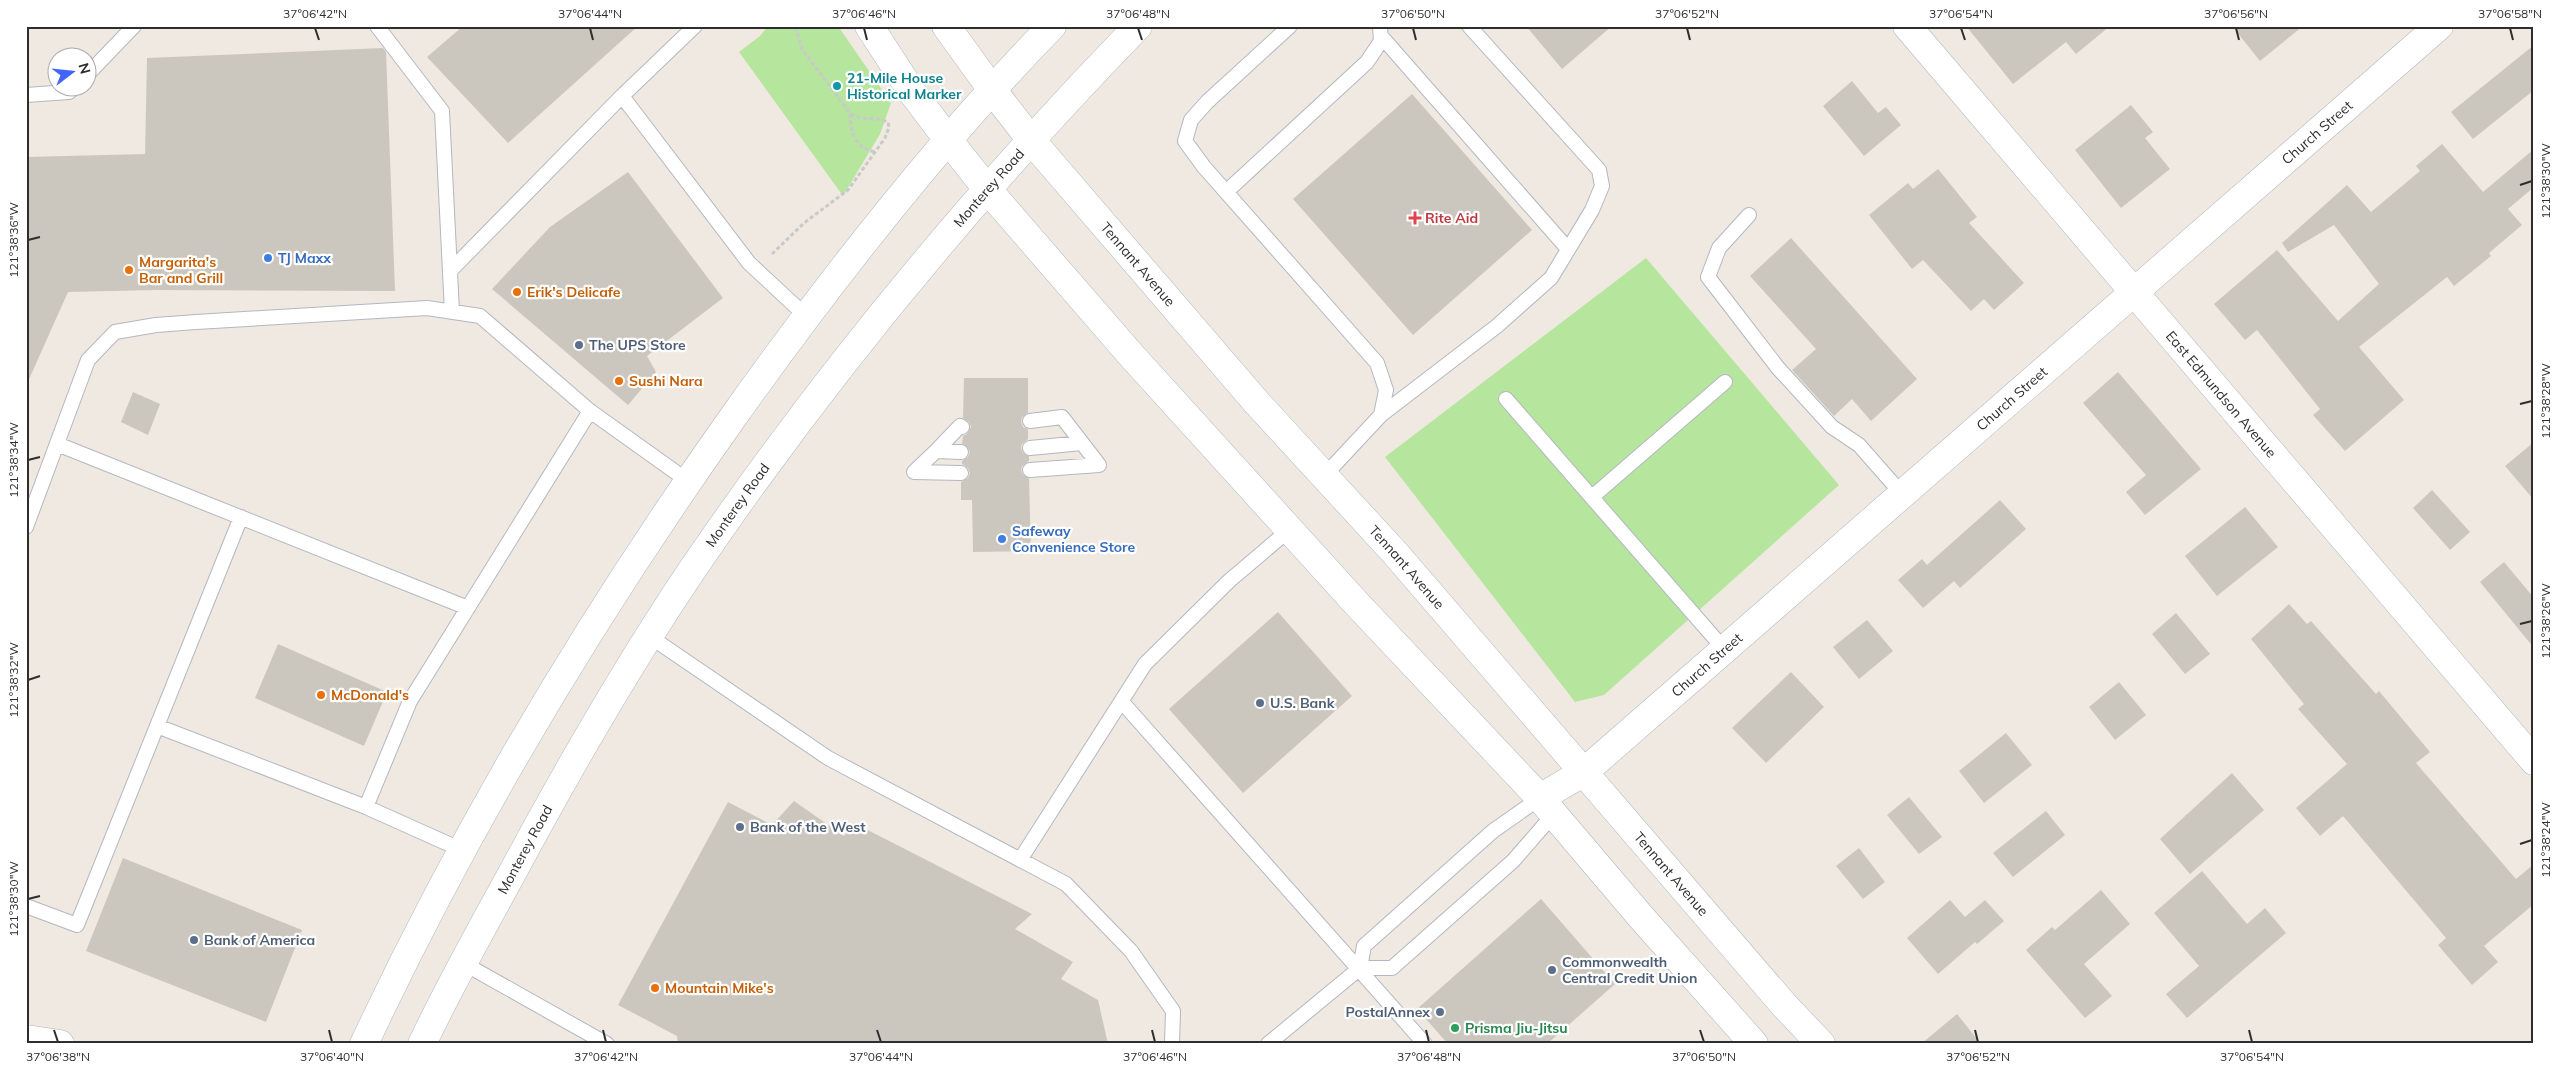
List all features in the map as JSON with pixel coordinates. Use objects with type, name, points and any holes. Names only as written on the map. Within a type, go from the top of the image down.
[{"type":"main road","points":[[869,26],[912,92],[986,189],[1289,530],[1546,806],[1754,1044]]},
{"type":"main road","name":"Tennant Avenue","points":[[946,26],[1030,140],[1258,404],[1395,553],[1784,1005],[1821,1044]]},
{"type":"main road","points":[[364,1044],[462,850],[551,691],[603,607],[688,481],[806,316],[894,204],[1052,26]]},
{"type":"main road","name":"Monterey Road","points":[[422,1044],[463,963],[547,807],[649,636],[702,555],[796,423],[897,295],[986,189],[1138,26]]},
{"type":"main road","name":"East Edmundson Avenue","points":[[1907,26],[2534,762]]},
{"type":"main road","name":"Church Street","points":[[1546,806],[2439,26]]},
{"type":"main road","points":[[26,1040],[60,1044]]},
{"type":"lane","points":[[98,64],[134,26]]},
{"type":"lane","points":[[377,26],[442,111],[452,312]]},
{"type":"lane","points":[[450,271],[622,96],[695,26]]},
{"type":"lane","points":[[1290,26],[1207,102],[1191,120],[1185,141],[1226,192],[1377,363],[1386,390],[1381,416]]},
{"type":"lane","points":[[1324,476],[1381,416],[1497,326],[1551,278],[1567,248],[1592,210],[1602,186],[1599,170],[1469,26]]},
{"type":"lane","points":[[1226,192],[1367,62],[1381,41],[1381,31]]},
{"type":"lane","points":[[1381,31],[1567,248]]},
{"type":"lane","points":[[26,95],[48,93]]},
{"type":"lane","points":[[622,96],[749,263],[806,316]]},
{"type":"lane","points":[[1749,215],[1719,248],[1708,278],[1778,368],[1832,427],[1859,445],[1902,494]]},
{"type":"lane","points":[[26,527],[88,360],[115,332],[164,324],[427,308],[480,316],[590,411],[688,481]]},
{"type":"lane","points":[[1592,498],[1725,382]]},
{"type":"lane","points":[[1506,399],[1724,649]]},
{"type":"lane","points":[[366,806],[410,701],[590,411]]},
{"type":"lane","points":[[1030,421],[1062,417],[1098,464],[1030,470]]},
{"type":"lane","points":[[961,473],[914,472],[960,426],[962,427]]},
{"type":"lane","points":[[1030,448],[1082,443]]},
{"type":"lane","points":[[57,444],[468,608]]},
{"type":"lane","points":[[936,451],[962,452]]},
{"type":"lane","points":[[26,906],[78,925],[240,517]]},
{"type":"lane","points":[[1020,860],[1145,664],[1229,581],[1289,530]]},
{"type":"lane","points":[[649,636],[828,758],[1066,884],[1131,951],[1173,1011],[1172,1044]]},
{"type":"lane","points":[[1122,702],[1360,968],[1425,1044]]},
{"type":"lane","points":[[157,726],[366,806],[462,850]]},
{"type":"lane","points":[[1360,968],[1364,946],[1493,831],[1546,806]]},
{"type":"lane","points":[[1268,1044],[1360,968],[1392,968],[1513,861],[1546,806]]},
{"type":"lane","points":[[463,963],[607,1044]]},
{"type":"path","points":[[772,254],[804,223],[848,190],[885,138],[889,127],[888,122],[881,119],[859,119],[850,113],[802,49],[795,26]]},
{"type":"path","points":[[850,113],[851,133],[857,143],[865,150],[875,152]]},
{"type":"green space","points":[[768,26],[838,26],[891,103],[880,134],[843,196],[739,52],[760,36]]},
{"type":"green space","points":[[1646,258],[1839,485],[1604,695],[1575,702],[1385,457]]},
{"type":"building","points":[[463,26],[638,26],[508,143],[427,57]]},
{"type":"building","points":[[1526,26],[1612,26],[1562,69]]},
{"type":"building","points":[[1966,26],[2110,26],[2076,54],[2066,42],[2013,84]]},
{"type":"building","points":[[2232,26],[2303,26],[2260,61]]},
{"type":"building","points":[[2534,45],[2534,90],[2473,139],[2451,112]]},
{"type":"building","points":[[383,48],[386,52],[395,291],[156,290],[68,292],[26,386],[26,157],[145,154],[147,58]]},
{"type":"building","points":[[1852,81],[1878,113],[1886,107],[1901,125],[1864,156],[1823,106]]},
{"type":"building","points":[[1412,94],[1532,230],[1413,335],[1293,199]]},
{"type":"building","points":[[2131,105],[2153,132],[2145,138],[2170,169],[2121,208],[2075,150]]},
{"type":"building","points":[[2442,144],[2483,192],[2534,149],[2534,187],[2508,209],[2522,225],[2489,253],[2491,256],[2454,286],[2447,277],[2359,347],[2404,400],[2345,451],[2313,415],[2320,409],[2257,330],[2245,340],[2214,304],[2277,250],[2338,321],[2379,284],[2334,225],[2288,252],[2282,243],[2347,185],[2371,212],[2420,171],[2416,166]]},
{"type":"building","points":[[1938,169],[1977,217],[1969,223],[2024,283],[1994,310],[1984,299],[1971,311],[1923,260],[1912,269],[1869,215],[1908,183],[1913,189]]},
{"type":"building","points":[[628,172],[723,298],[647,356],[656,372],[628,405],[492,289],[550,227]]},
{"type":"building","points":[[1791,238],[1917,379],[1871,421],[1852,399],[1834,416],[1792,370],[1816,349],[1750,276]]},
{"type":"building","points":[[2118,372],[2201,469],[2145,515],[2126,492],[2146,475],[2083,403]]},
{"type":"building","points":[[964,378],[1028,378],[1028,413],[1022,417],[1021,422],[1023,427],[1028,429],[1028,439],[1022,444],[1021,448],[1023,453],[1029,456],[1029,461],[1022,466],[1021,470],[1023,475],[1029,478],[1031,551],[973,552],[972,500],[961,500],[961,482],[968,478],[970,473],[968,468],[962,464],[962,461],[968,457],[970,452],[962,444],[963,436],[967,434],[971,427],[969,422],[963,418]]},
{"type":"building","points":[[133,392],[160,404],[148,435],[121,422]]},
{"type":"building","points":[[2534,442],[2534,500],[2505,466]]},
{"type":"building","points":[[2432,490],[2470,532],[2450,550],[2413,508]]},
{"type":"building","points":[[2000,500],[2026,529],[1960,588],[1954,581],[1923,608],[1898,580],[1922,559],[1927,565]]},
{"type":"building","points":[[2245,507],[2278,547],[2217,596],[2185,556]]},
{"type":"building","points":[[2504,562],[2534,598],[2534,648],[2480,582]]},
{"type":"building","points":[[2289,604],[2307,624],[2311,621],[2376,694],[2379,691],[2430,752],[2416,763],[2516,879],[2534,864],[2534,904],[2484,946],[2498,962],[2472,985],[2438,945],[2446,938],[2343,816],[2320,836],[2296,808],[2347,764],[2298,709],[2304,704],[2251,639]]},
{"type":"building","name":"U.S. Bank","points":[[1278,612],[1352,696],[1243,793],[1169,709]]},
{"type":"building","points":[[2176,613],[2210,654],[2185,674],[2152,634]]},
{"type":"building","points":[[1867,620],[1893,651],[1859,679],[1833,647]]},
{"type":"building","name":"McDonald's","points":[[278,644],[387,692],[364,746],[255,698]]},
{"type":"building","points":[[1791,672],[1824,707],[1766,763],[1732,728]]},
{"type":"building","points":[[2119,682],[2146,715],[2115,740],[2089,707]]},
{"type":"building","points":[[2006,733],[2032,765],[1984,803],[1959,771]]},
{"type":"building","points":[[2232,773],[2264,810],[2190,874],[2160,839]]},
{"type":"building","points":[[1909,797],[1942,837],[1919,854],[1887,815]]},
{"type":"building","points":[[794,801],[844,836],[854,823],[1032,914],[1015,929],[1073,962],[1061,979],[1098,1000],[1108,1044],[678,1044],[677,1036],[618,1005],[728,802],[772,825]]},
{"type":"building","points":[[2046,811],[2065,835],[2013,877],[1993,853]]},
{"type":"building","points":[[1859,848],[1885,882],[1863,899],[1836,866]]},
{"type":"building","name":"Bank of America","points":[[123,858],[302,930],[266,1022],[86,951]]},
{"type":"building","points":[[2202,871],[2247,924],[2265,908],[2286,933],[2187,1018],[2166,994],[2199,966],[2154,913]]},
{"type":"building","points":[[2101,890],[2130,924],[2084,964],[2112,996],[2085,1018],[2026,950],[2052,927],[2055,930]]},
{"type":"building","points":[[1541,899],[1615,984],[1547,1044],[1448,1044],[1417,1009]]},
{"type":"building","points":[[1950,900],[1965,917],[1985,900],[2004,921],[1977,944],[1975,942],[1938,974],[1907,938]]},
{"type":"building","points":[[1957,1014],[1981,1044],[1921,1044]]},
{"type":"place","name":"21-Mile House Historical Marker","points":[[837,86]]},
{"type":"place","name":"Rite Aid","points":[[1415,218]]},
{"type":"place","name":"TJ Maxx","points":[[268,258]]},
{"type":"place","name":"Margarita's Bar and Grill","points":[[129,270]]},
{"type":"place","name":"Erik's Delicafe","points":[[517,292]]},
{"type":"place","name":"The UPS Store","points":[[579,345]]},
{"type":"place","name":"Sushi Nara","points":[[619,381]]},
{"type":"place","name":"Safeway Convenience Store","points":[[1002,539]]},
{"type":"place","name":"McDonald's","points":[[321,695]]},
{"type":"place","name":"U.S. Bank","points":[[1260,703]]},
{"type":"place","name":"Bank of the West","points":[[740,827]]},
{"type":"place","name":"Bank of America","points":[[194,940]]},
{"type":"place","name":"Commonwealth Central Credit Union","points":[[1552,970]]},
{"type":"place","name":"Mountain Mike's","points":[[655,988]]},
{"type":"place","name":"PostalAnnex","points":[[1440,1012]]},
{"type":"place","name":"Prisma Jiu-Jitsu","points":[[1455,1028]]}]
